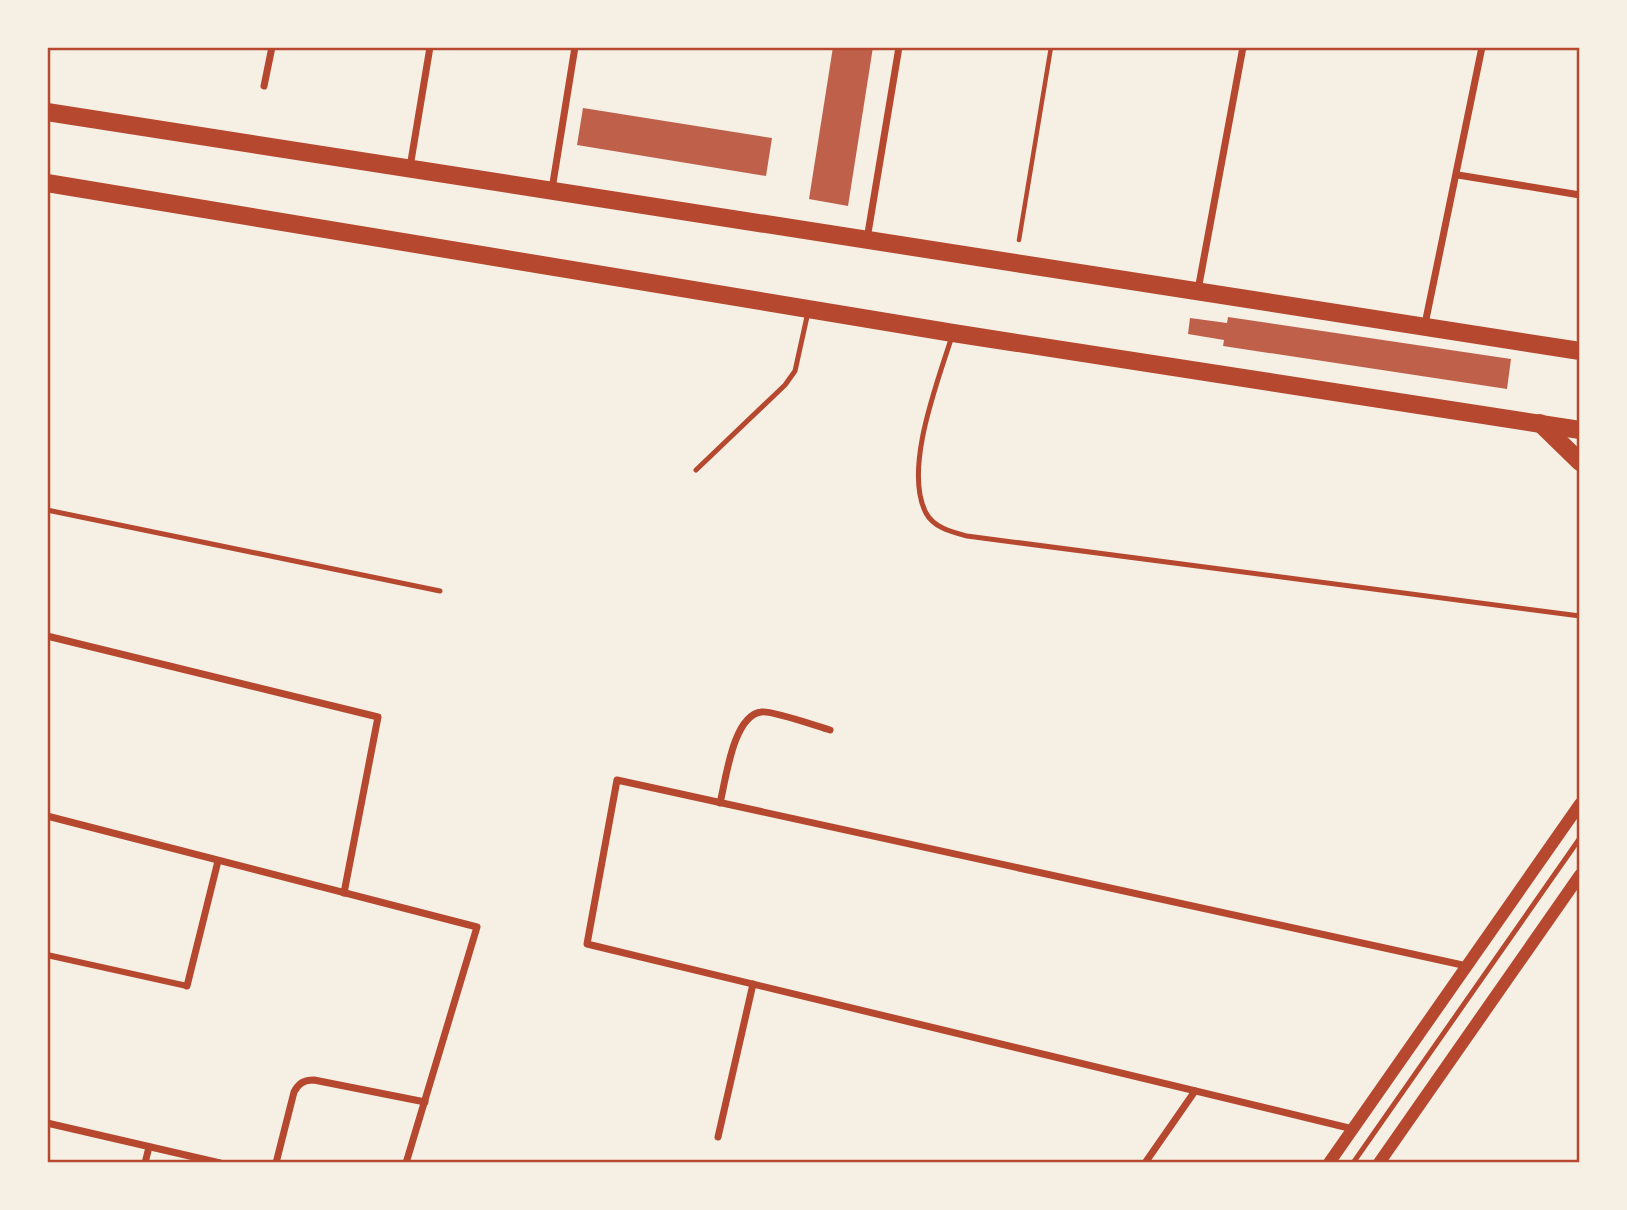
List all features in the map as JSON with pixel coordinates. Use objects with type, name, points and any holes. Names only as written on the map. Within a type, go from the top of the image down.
[{"type":"main road","points":[[47,112],[1580,351]]},
{"type":"main road","points":[[47,183],[809,309],[1580,430]]},
{"type":"main road","points":[[1541,423],[1580,462]]},
{"type":"street","points":[[264,86],[272,47]]},
{"type":"street","points":[[410,169],[430,47]]},
{"type":"street","points":[[552,190],[575,47]]},
{"type":"street","points":[[867,239],[899,47]]},
{"type":"street","points":[[1198,290],[1243,47]]},
{"type":"street","points":[[1425,325],[1458,175],[1482,47]]},
{"type":"street","points":[[1458,175],[1580,195]]},
{"type":"street","points":[[47,636],[378,717],[344,893]]},
{"type":"street","points":[[720,803],[739,730],[748,717],[762,712],[830,730]]},
{"type":"street","points":[[1353,1129],[587,944],[617,780],[1467,966]]},
{"type":"street","points":[[1329,1163],[1580,804]]},
{"type":"street","points":[[47,816],[477,927],[407,1163]]},
{"type":"street","points":[[47,955],[187,986],[218,861]]},
{"type":"street","points":[[1379,1163],[1580,874]]},
{"type":"street","points":[[718,1137],[753,984]]},
{"type":"street","points":[[276,1163],[294,1092],[298,1085],[306,1080],[425,1102]]},
{"type":"street","points":[[1144,1163],[1195,1091]]},
{"type":"street","points":[[47,1123],[220,1163]]},
{"type":"street","points":[[145,1163],[149,1147]]},
{"type":"lane","points":[[695,470],[785,385],[795,372],[809,309]]},
{"type":"lane","points":[[953,332],[922,437],[918,488],[927,515],[944,530],[967,536],[1580,616]]},
{"type":"lane","points":[[47,510],[440,592]]},
{"type":"lane","points":[[1353,1163],[1580,838]]},
{"type":"path","points":[[1015,262],[1051,47]]},
{"type":"building","points":[[833,47],[873,47],[848,206],[809,199]]},
{"type":"building","points":[[583,108],[772,138],[766,176],[577,145]]},
{"type":"building","points":[[1228,317],[1511,359],[1507,389],[1223,346],[1224,340],[1188,334],[1190,318],[1227,323]]}]
